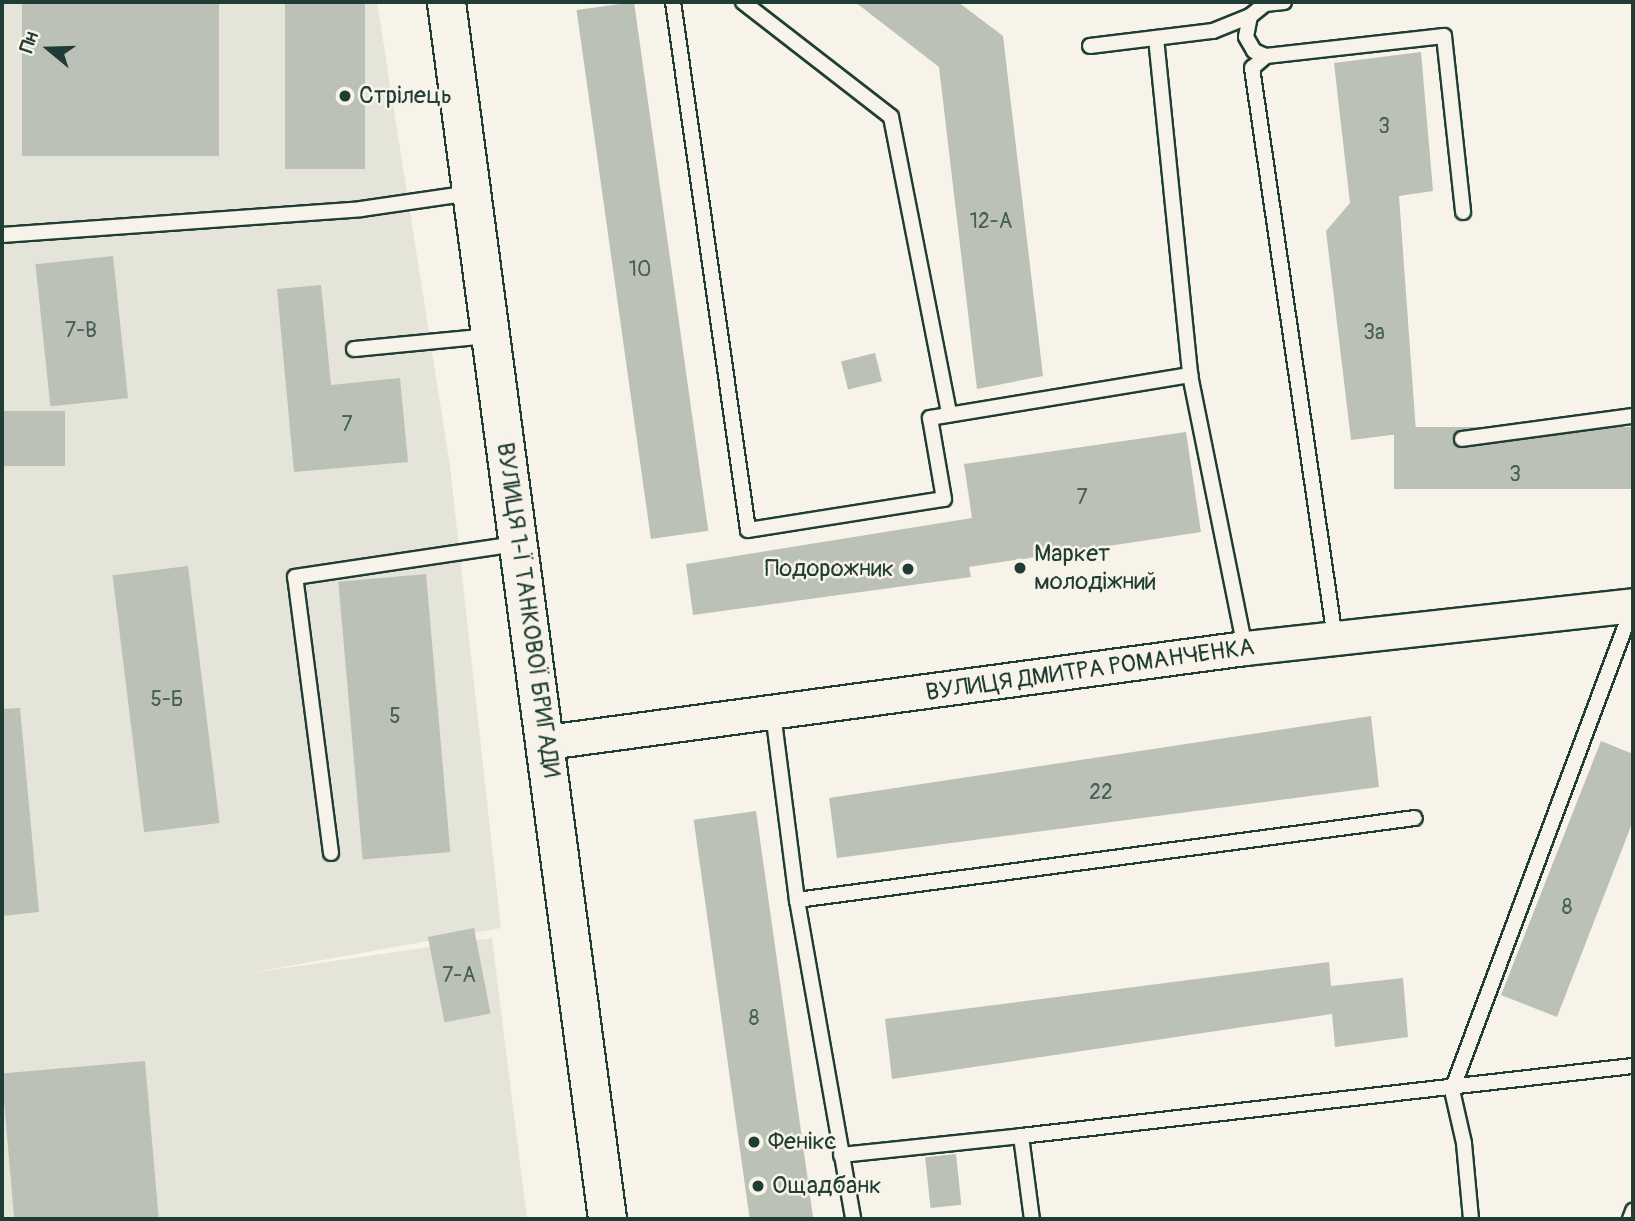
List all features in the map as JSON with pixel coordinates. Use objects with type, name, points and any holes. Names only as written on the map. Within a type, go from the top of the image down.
[{"type":"main road","name":"ВУЛИЦЯ 1-Ї ТАНКОВОЇ БРИГАДИ","points":[[446,2],[517,544],[547,742],[607,1219]]},
{"type":"street","name":"ВУЛИЦЯ ДМИТРА РОМАНЧЕНКА","points":[[547,742],[1245,648],[1633,606]]},
{"type":"lane","points":[[673,2],[748,530],[944,499],[930,418],[1190,375]]},
{"type":"lane","points":[[743,2],[891,117],[949,414]]},
{"type":"lane","points":[[1090,46],[1213,32],[1250,16],[1265,3],[1284,2]]},
{"type":"lane","points":[[1250,16],[1246,37],[1254,51],[1266,56],[1444,36],[1462,212]]},
{"type":"lane","points":[[1156,38],[1190,375],[1245,648]]},
{"type":"lane","points":[[1266,56],[1252,68],[1335,638]]},
{"type":"lane","points":[[2,235],[362,209],[471,193]]},
{"type":"lane","points":[[354,349],[490,336]]},
{"type":"lane","points":[[1462,439],[1633,416]]},
{"type":"lane","points":[[331,853],[295,577],[517,544]]},
{"type":"lane","points":[[1471,1219],[1464,1143],[1452,1090],[1633,606]]},
{"type":"lane","points":[[773,713],[797,901],[853,1219]]},
{"type":"lane","points":[[797,901],[1415,818]]},
{"type":"lane","points":[[841,1155],[1452,1090],[1633,1066]]},
{"type":"lane","points":[[1021,1136],[1032,1219]]},
{"type":"lane","points":[[1630,1219],[1633,1211]]},
{"type":"shaded area","points":[[2,2],[377,2],[450,466],[501,928],[244,974],[492,938],[527,1219],[2,1219]]},
{"type":"building","points":[[22,2],[219,2],[219,156],[22,156]]},
{"type":"building","points":[[285,2],[365,2],[365,169],[285,169]]},
{"type":"building","points":[[634,2],[708,531],[651,539],[577,10]]},
{"type":"building","points":[[855,2],[958,2],[1003,36],[1043,376],[977,389],[939,67]]},
{"type":"building","points":[[1421,52],[1433,191],[1399,196],[1416,432],[1351,440],[1326,231],[1350,203],[1334,63]]},
{"type":"building","points":[[113,256],[128,398],[50,406],[35,264]]},
{"type":"building","points":[[321,285],[331,385],[400,378],[408,462],[294,472],[277,289]]},
{"type":"building","points":[[875,353],[882,381],[848,390],[841,361]]},
{"type":"building","points":[[2,411],[65,411],[65,466],[2,466]]},
{"type":"building","points":[[1394,427],[1633,427],[1633,489],[1394,489]]},
{"type":"building","points":[[1186,432],[1201,532],[969,567],[971,577],[693,615],[686,564],[972,518],[964,464]]},
{"type":"building","points":[[188,566],[220,823],[144,832],[113,575]]},
{"type":"building","points":[[426,574],[450,852],[363,860],[338,582]]},
{"type":"building","points":[[20,708],[39,912],[2,916],[2,709]]},
{"type":"building","points":[[1371,716],[1379,787],[837,858],[829,798]]},
{"type":"building","points":[[1601,741],[1633,754],[1633,821],[1557,1017],[1501,995]]},
{"type":"building","points":[[756,811],[813,1219],[750,1219],[694,820]]},
{"type":"building","points":[[474,928],[491,1013],[444,1022],[428,937]]},
{"type":"building","points":[[1329,962],[1331,986],[1403,978],[1408,1037],[1335,1047],[1332,1014],[892,1079],[885,1019]]},
{"type":"building","points":[[145,1061],[159,1219],[14,1219],[2,1074]]},
{"type":"building","points":[[956,1154],[961,1205],[931,1208],[925,1157]]},
{"type":"place","name":"Стрілець","points":[[345,96]]},
{"type":"place","name":"Маркет молодіжний","points":[[1020,568]]},
{"type":"place","name":"Подорожник","points":[[908,569]]},
{"type":"place","name":"Фенікс","points":[[754,1142]]},
{"type":"place","name":"Ощадбанк","points":[[758,1186]]}]
